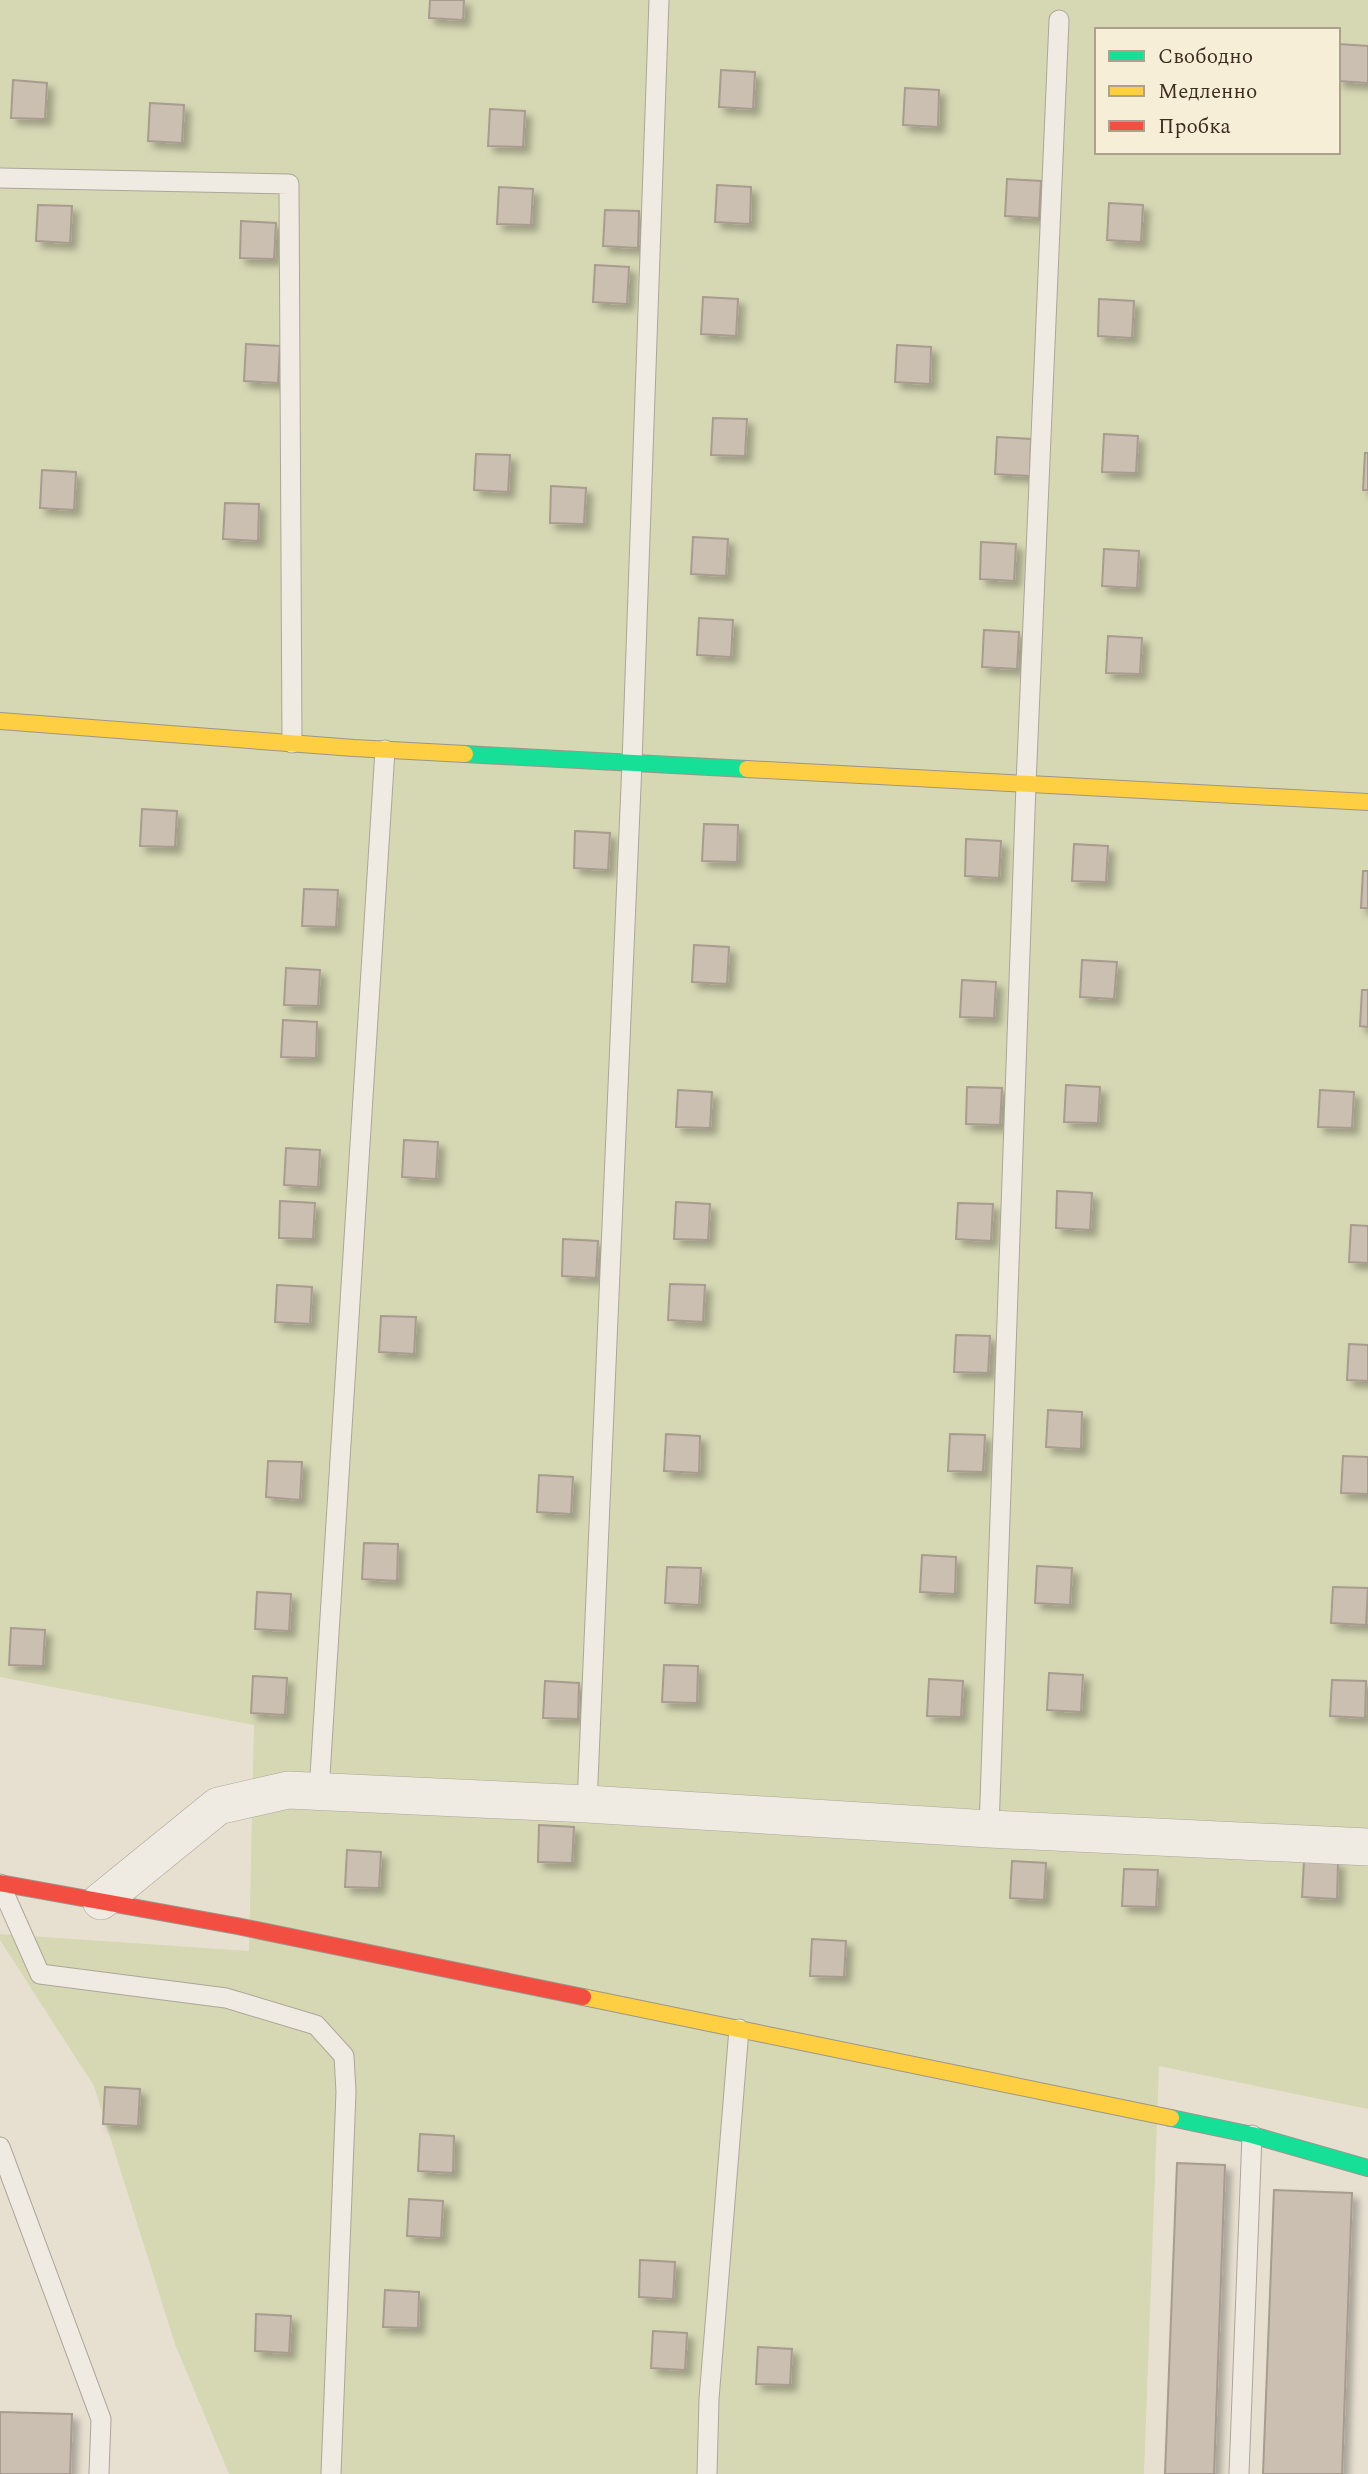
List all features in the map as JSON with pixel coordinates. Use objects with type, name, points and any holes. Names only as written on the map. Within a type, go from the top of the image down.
[{"type":"street","points":[[0,721],[385,750],[1368,802]]},
{"type":"street","points":[[101,1901],[218,1806],[288,1790],[1368,1847]]},
{"type":"street","points":[[0,1883],[237,1926],[1252,2135],[1368,2168]]},
{"type":"lane","points":[[587,1804],[632,763],[659,0]]},
{"type":"lane","points":[[989,1829],[1026,784],[1059,20]]},
{"type":"lane","points":[[0,178],[289,184],[292,743]]},
{"type":"lane","points":[[319,1791],[385,750]]},
{"type":"lane","points":[[0,1883],[40,1974],[226,1998],[316,2025],[344,2056],[346,2092],[331,2474]]},
{"type":"lane","points":[[707,2474],[709,2399],[739,2029]]},
{"type":"lane","points":[[1239,2474],[1252,2135]]},
{"type":"lane","points":[[0,2147],[101,2418],[99,2474]]},
{"type":"green space","points":[[0,0],[1368,0],[1368,2109],[1159,2066],[1144,2474],[229,2474],[175,2344],[94,2086],[0,1940],[0,1934],[249,1951],[254,1725],[0,1677]]},
{"type":"building","points":[[430,0],[464,0],[463,20],[429,18]]},
{"type":"building","points":[[1340,44],[1368,46],[1368,83],[1340,81]]},
{"type":"building","points":[[721,70],[755,72],[753,109],[719,107]]},
{"type":"building","points":[[13,80],[47,83],[45,119],[11,118]]},
{"type":"building","points":[[905,88],[939,90],[938,127],[903,125]]},
{"type":"building","points":[[150,103],[184,105],[182,143],[148,141]]},
{"type":"building","points":[[490,109],[525,111],[523,147],[488,146]]},
{"type":"building","points":[[1007,179],[1041,181],[1039,218],[1005,216]]},
{"type":"building","points":[[717,185],[751,187],[750,224],[715,222]]},
{"type":"building","points":[[499,187],[533,189],[531,225],[497,224]]},
{"type":"building","points":[[1109,203],[1143,205],[1141,242],[1107,240]]},
{"type":"building","points":[[38,205],[72,206],[70,243],[36,241]]},
{"type":"building","points":[[605,210],[639,211],[638,248],[603,246]]},
{"type":"building","points":[[241,221],[276,223],[274,259],[240,258]]},
{"type":"building","points":[[595,265],[629,267],[627,304],[593,302]]},
{"type":"building","points":[[703,297],[738,299],[736,336],[701,334]]},
{"type":"building","points":[[1099,299],[1134,301],[1132,338],[1098,336]]},
{"type":"building","points":[[246,344],[280,346],[278,383],[244,381]]},
{"type":"building","points":[[897,345],[931,347],[930,384],[895,382]]},
{"type":"building","points":[[713,418],[747,419],[745,456],[711,455]]},
{"type":"building","points":[[1104,434],[1138,436],[1136,473],[1102,472]]},
{"type":"building","points":[[997,437],[1031,439],[1030,476],[995,474]]},
{"type":"building","points":[[1365,453],[1368,453],[1368,490],[1363,490]]},
{"type":"building","points":[[476,454],[510,455],[508,492],[474,490]]},
{"type":"building","points":[[42,470],[76,472],[74,510],[40,508]]},
{"type":"building","points":[[551,486],[586,488],[584,524],[550,523]]},
{"type":"building","points":[[225,503],[259,504],[258,541],[223,539]]},
{"type":"building","points":[[693,537],[728,539],[726,576],[691,574]]},
{"type":"building","points":[[981,542],[1016,544],[1014,581],[980,579]]},
{"type":"building","points":[[1104,549],[1139,551],[1137,588],[1102,586]]},
{"type":"building","points":[[699,618],[733,620],[731,657],[697,655]]},
{"type":"building","points":[[984,630],[1019,632],[1017,669],[982,667]]},
{"type":"building","points":[[1108,636],[1142,638],[1140,674],[1106,673]]},
{"type":"building","points":[[142,809],[177,811],[175,847],[140,846]]},
{"type":"building","points":[[704,824],[738,825],[737,862],[702,861]]},
{"type":"building","points":[[575,831],[610,833],[608,870],[574,868]]},
{"type":"building","points":[[966,839],[1001,841],[999,878],[965,876]]},
{"type":"building","points":[[1074,844],[1108,846],[1106,882],[1072,881]]},
{"type":"building","points":[[1363,871],[1368,871],[1368,908],[1361,908]]},
{"type":"building","points":[[304,889],[338,890],[336,927],[302,926]]},
{"type":"building","points":[[694,945],[729,947],[727,984],[692,982]]},
{"type":"building","points":[[1082,960],[1117,962],[1114,999],[1080,997]]},
{"type":"building","points":[[286,968],[320,970],[318,1006],[284,1005]]},
{"type":"building","points":[[962,980],[996,982],[994,1018],[960,1017]]},
{"type":"building","points":[[1362,990],[1368,990],[1368,1027],[1360,1026]]},
{"type":"building","points":[[283,1020],[317,1022],[316,1058],[281,1057]]},
{"type":"building","points":[[1066,1085],[1100,1087],[1098,1123],[1064,1122]]},
{"type":"building","points":[[967,1087],[1002,1088],[1000,1125],[966,1124]]},
{"type":"building","points":[[678,1090],[712,1092],[710,1128],[676,1127]]},
{"type":"building","points":[[1320,1090],[1354,1092],[1352,1128],[1318,1127]]},
{"type":"building","points":[[404,1140],[438,1142],[436,1179],[402,1177]]},
{"type":"building","points":[[286,1148],[320,1150],[318,1187],[284,1185]]},
{"type":"building","points":[[1057,1191],[1092,1193],[1090,1230],[1056,1228]]},
{"type":"building","points":[[280,1201],[315,1203],[313,1239],[279,1238]]},
{"type":"building","points":[[676,1202],[710,1204],[708,1240],[674,1239]]},
{"type":"building","points":[[958,1203],[993,1204],[991,1241],[956,1239]]},
{"type":"building","points":[[1351,1225],[1368,1226],[1368,1263],[1349,1262]]},
{"type":"building","points":[[563,1239],[598,1241],[596,1278],[562,1276]]},
{"type":"building","points":[[670,1284],[705,1285],[703,1322],[668,1320]]},
{"type":"building","points":[[277,1285],[312,1287],[310,1324],[275,1322]]},
{"type":"building","points":[[381,1316],[416,1317],[414,1354],[379,1352]]},
{"type":"building","points":[[956,1335],[990,1336],[988,1373],[954,1372]]},
{"type":"building","points":[[1349,1344],[1368,1345],[1368,1381],[1347,1380]]},
{"type":"building","points":[[1048,1410],[1082,1412],[1081,1449],[1046,1447]]},
{"type":"building","points":[[666,1434],[700,1436],[699,1473],[664,1471]]},
{"type":"building","points":[[950,1434],[985,1435],[983,1472],[948,1471]]},
{"type":"building","points":[[1343,1456],[1368,1457],[1368,1494],[1341,1493]]},
{"type":"building","points":[[268,1461],[302,1462],[300,1500],[266,1497]]},
{"type":"building","points":[[539,1475],[573,1477],[571,1514],[537,1512]]},
{"type":"building","points":[[364,1543],[398,1544],[397,1581],[362,1579]]},
{"type":"building","points":[[922,1555],[956,1557],[955,1594],[920,1592]]},
{"type":"building","points":[[1037,1566],[1072,1568],[1070,1605],[1035,1603]]},
{"type":"building","points":[[667,1567],[701,1568],[699,1605],[665,1603]]},
{"type":"building","points":[[1333,1587],[1368,1588],[1366,1625],[1331,1623]]},
{"type":"building","points":[[257,1592],[291,1594],[289,1631],[255,1629]]},
{"type":"building","points":[[11,1628],[45,1630],[43,1666],[9,1665]]},
{"type":"building","points":[[664,1665],[698,1666],[697,1703],[662,1702]]},
{"type":"building","points":[[1049,1673],[1083,1675],[1081,1712],[1047,1710]]},
{"type":"building","points":[[253,1676],[287,1678],[285,1715],[251,1713]]},
{"type":"building","points":[[929,1679],[963,1681],[961,1717],[927,1716]]},
{"type":"building","points":[[1332,1680],[1366,1681],[1365,1718],[1330,1716]]},
{"type":"building","points":[[545,1681],[579,1683],[578,1719],[543,1718]]},
{"type":"building","points":[[539,1825],[574,1827],[572,1863],[538,1862]]},
{"type":"building","points":[[347,1850],[381,1852],[379,1888],[345,1887]]},
{"type":"building","points":[[1304,1860],[1338,1862],[1337,1899],[1302,1897]]},
{"type":"building","points":[[1012,1861],[1046,1863],[1044,1900],[1010,1898]]},
{"type":"building","points":[[1124,1869],[1158,1870],[1156,1907],[1122,1906]]},
{"type":"building","points":[[812,1939],[846,1941],[844,1977],[810,1976]]},
{"type":"building","points":[[105,2087],[140,2089],[138,2126],[103,2124]]},
{"type":"building","points":[[420,2134],[454,2136],[453,2173],[418,2171]]},
{"type":"building","points":[[1177,2163],[1225,2165],[1214,2474],[1165,2474]]},
{"type":"building","points":[[1274,2190],[1352,2193],[1342,2474],[1263,2474]]},
{"type":"building","points":[[409,2199],[443,2201],[441,2238],[407,2236]]},
{"type":"building","points":[[640,2260],[675,2262],[673,2299],[639,2297]]},
{"type":"building","points":[[385,2290],[419,2292],[418,2328],[383,2327]]},
{"type":"building","points":[[256,2314],[291,2316],[289,2353],[255,2351]]},
{"type":"building","points":[[653,2331],[687,2333],[685,2370],[651,2368]]},
{"type":"building","points":[[758,2347],[792,2349],[790,2385],[756,2384]]},
{"type":"building","points":[[0,2412],[72,2414],[70,2474],[0,2474]]},
{"type":"traffic: fast","points":[[465,754],[747,769]]},
{"type":"traffic: fast","points":[[1171,2118],[1252,2135],[1368,2168]]},
{"type":"traffic: slow","points":[[0,721],[465,754]]},
{"type":"traffic: slow","points":[[747,769],[1368,802]]},
{"type":"traffic: slow","points":[[583,1997],[1171,2118]]},
{"type":"traffic: jam","points":[[0,1883],[237,1926],[583,1997]]}]
